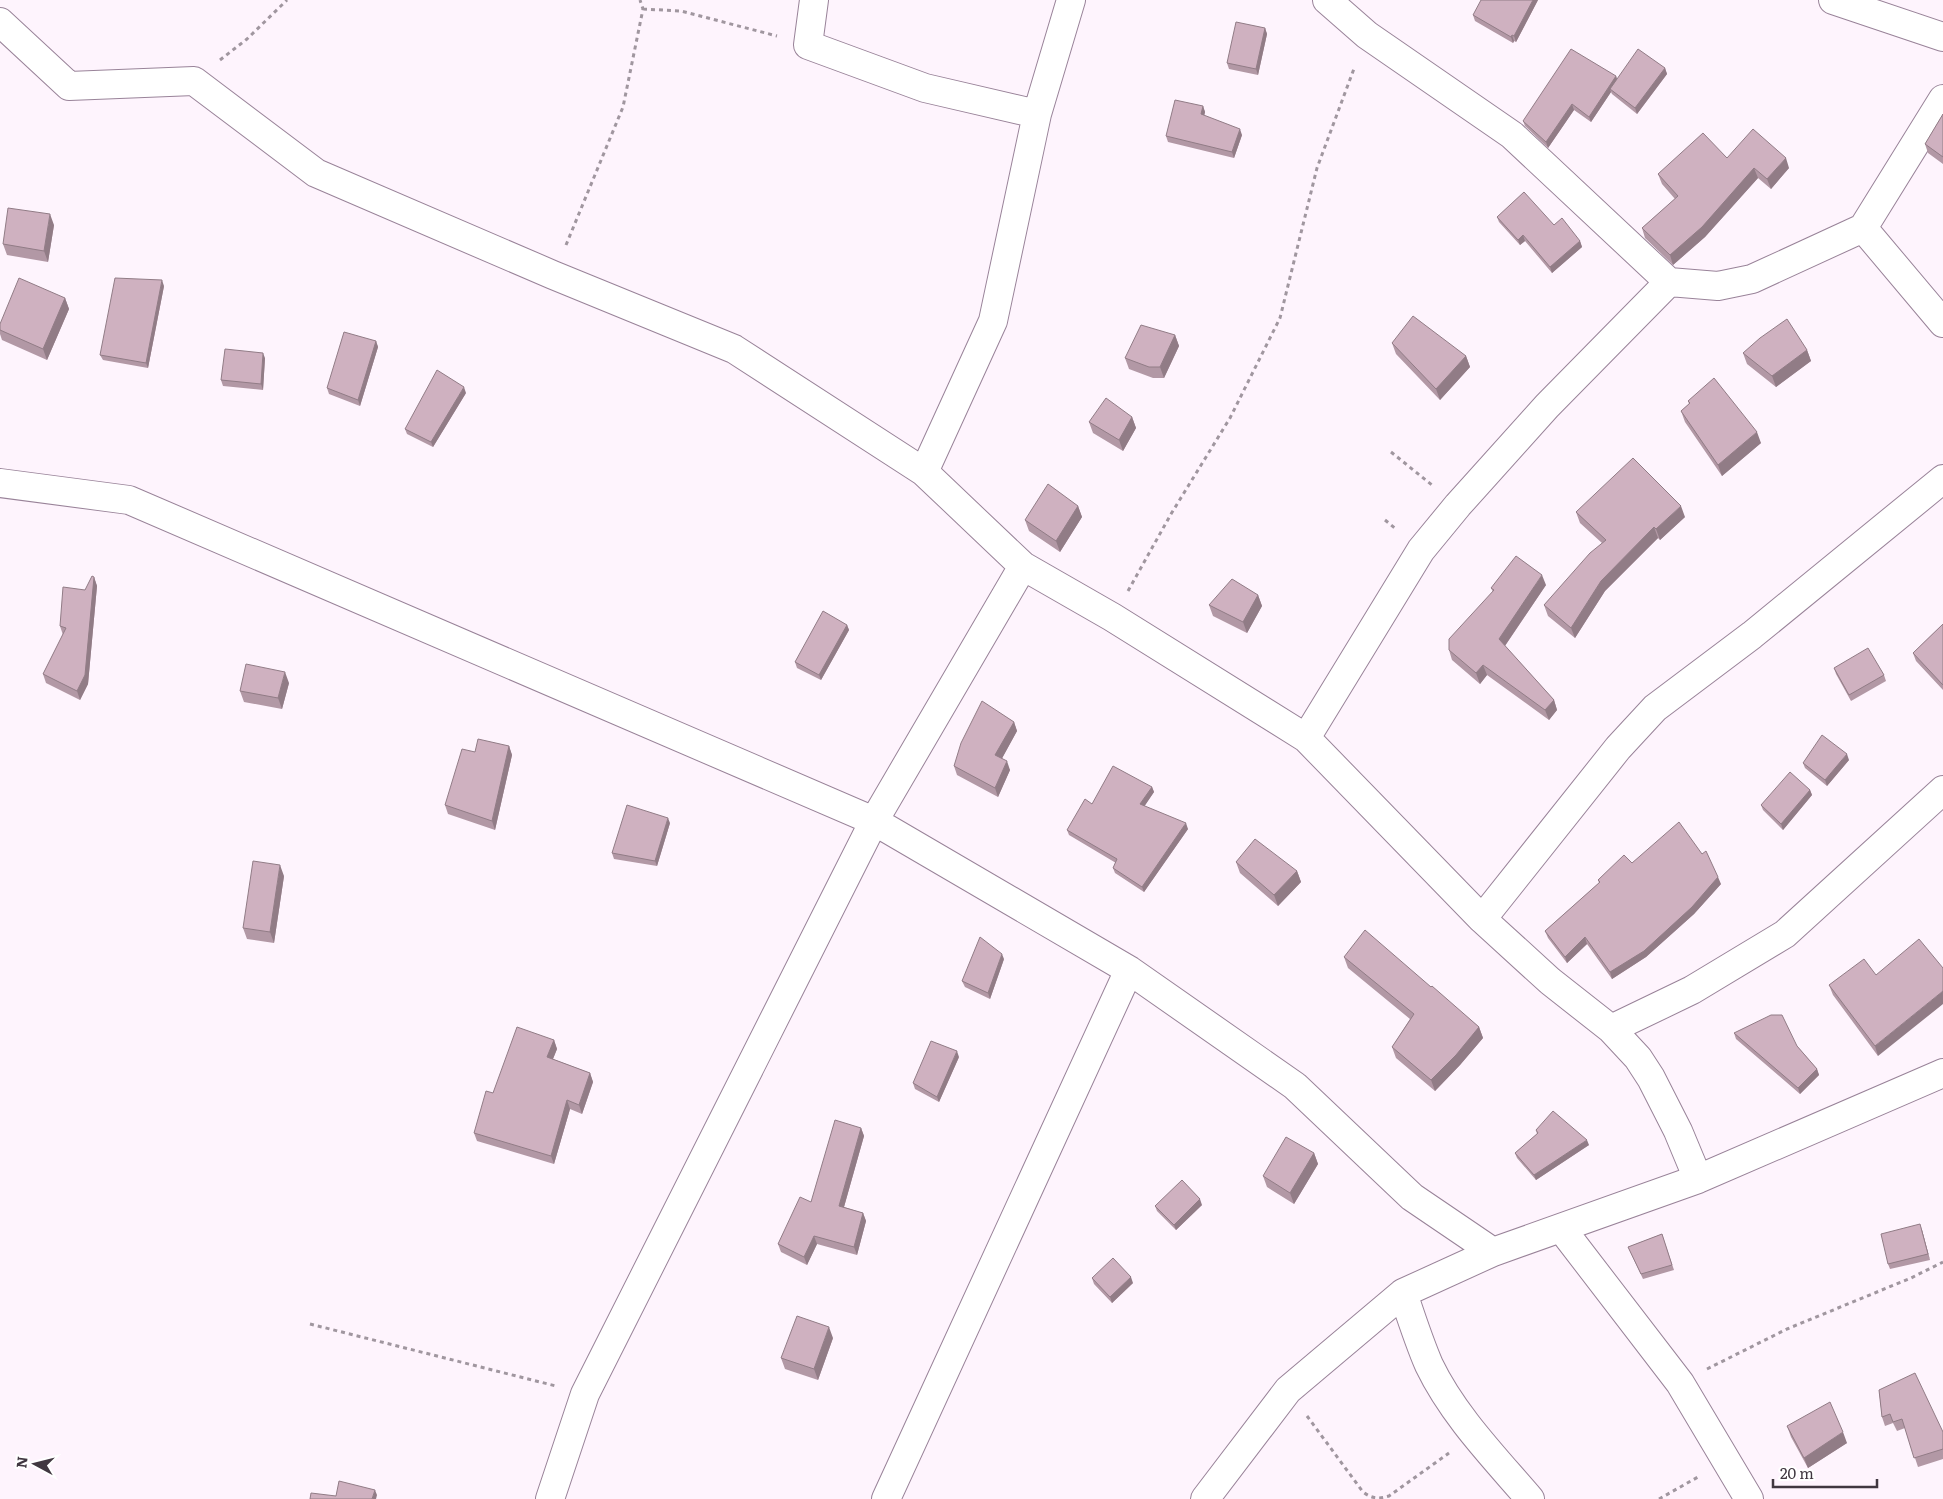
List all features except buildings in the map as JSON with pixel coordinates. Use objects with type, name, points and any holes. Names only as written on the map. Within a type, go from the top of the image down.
[{"type":"street","points":[[814,0],[808,45],[925,88],[1037,114]]},
{"type":"street","points":[[924,472],[993,321],[1037,114],[1071,0]]},
{"type":"street","points":[[1326,0],[1367,35],[1512,135],[1670,282],[1718,286],[1752,279],[1863,228],[1943,98]]},
{"type":"street","points":[[1833,0],[1943,37]]},
{"type":"street","points":[[0,22],[69,86],[194,81],[316,172],[553,275],[734,349],[924,472],[1023,566],[1112,617],[1306,738],[1482,920],[1550,981],[1612,1029],[1638,1058],[1651,1078],[1678,1131],[1698,1179]]},
{"type":"street","points":[[1863,228],[1943,323]]},
{"type":"street","points":[[1306,738],[1421,550],[1547,406],[1670,282]]},
{"type":"street","points":[[1482,920],[1618,748],[1656,708],[1752,635],[1943,479]]},
{"type":"street","points":[[0,483],[130,500],[874,821],[1130,970],[1295,1086],[1412,1196],[1493,1252]]},
{"type":"street","points":[[550,1499],[585,1394],[874,821],[1023,566]]},
{"type":"street","points":[[1612,1029],[1692,990],[1785,934],[1943,790]]},
{"type":"street","points":[[886,1499],[1130,970]]},
{"type":"street","points":[[1205,1499],[1288,1390],[1403,1293],[1493,1252],[1698,1179],[1943,1073]]},
{"type":"street","points":[[1561,1228],[1680,1383],[1749,1499]]},
{"type":"street","points":[[1403,1293],[1429,1364],[1441,1386],[1475,1435],[1530,1499]]},
{"type":"path","points":[[194,81],[247,39],[287,0]]},
{"type":"path","points":[[553,275],[624,107],[643,9],[640,0]]},
{"type":"path","points":[[643,9],[680,11],[808,45]]},
{"type":"path","points":[[1112,617],[1171,514],[1230,418],[1280,318],[1317,168],[1367,35]]},
{"type":"path","points":[[1391,452],[1458,506]]},
{"type":"path","points":[[1680,1383],[1787,1329],[1911,1278],[1943,1262]]},
{"type":"path","points":[[310,1324],[585,1394]]},
{"type":"path","points":[[1288,1390],[1363,1492],[1369,1497],[1380,1499],[1390,1496],[1475,1435]]},
{"type":"path","points":[[1659,1499],[1727,1461]]}]
